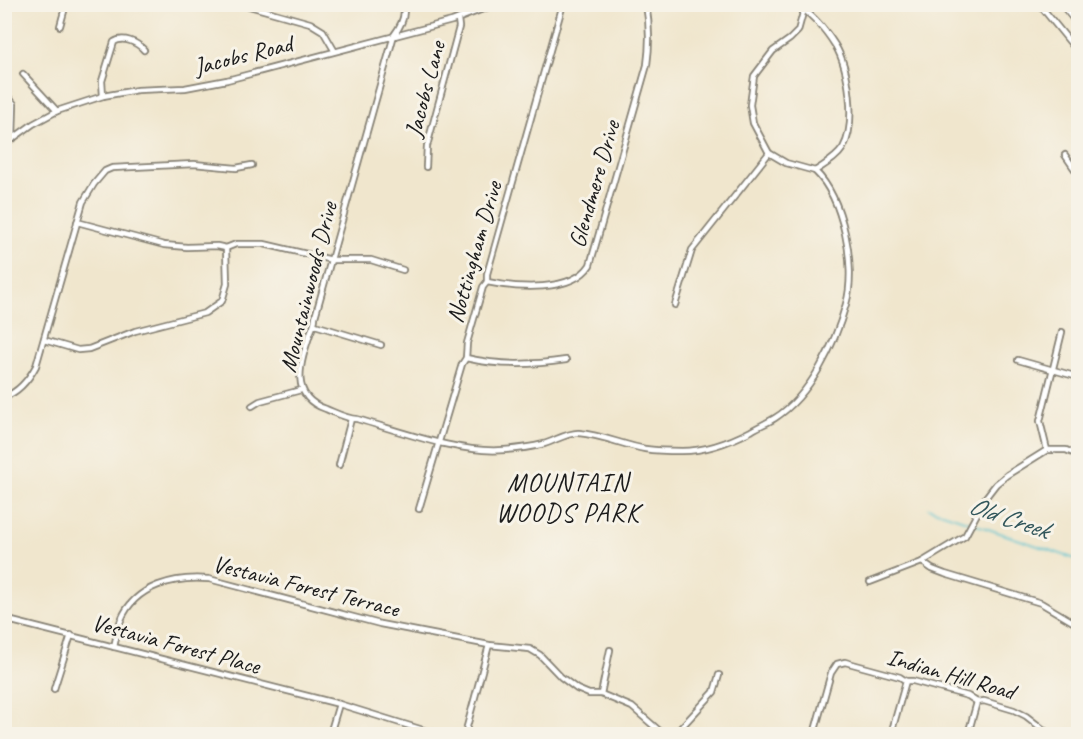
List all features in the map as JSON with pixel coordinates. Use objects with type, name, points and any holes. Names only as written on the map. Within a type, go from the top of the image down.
[{"type":"main road","points":[[1062,4],[1078,24]]},
{"type":"street","points":[[60,26],[66,4]]},
{"type":"street","points":[[242,4],[310,23],[323,31],[334,51]]},
{"type":"street","name":"Mountainwoods Drive","points":[[402,4],[405,9],[403,17],[394,35],[315,317],[315,325],[302,362],[301,390],[317,406],[351,419],[474,449],[502,450],[543,444],[576,433],[645,449],[681,451],[699,450],[738,438],[776,417],[801,394],[816,375],[840,323],[847,301],[850,277],[845,233],[832,199],[821,177],[815,171]]},
{"type":"street","name":"Jacobs Road","points":[[4,146],[33,124],[57,111],[103,96],[137,90],[199,86],[458,19],[495,4]]},
{"type":"street","name":"Nottingham Drive","points":[[419,509],[438,441],[462,364],[466,358],[467,343],[483,287],[487,282],[487,274],[563,4]]},
{"type":"street","name":"Glendmere Drive","points":[[487,282],[509,286],[556,284],[576,279],[590,265],[647,65],[650,25],[646,4]]},
{"type":"street","points":[[798,4],[804,9],[821,25],[836,47],[850,100],[849,126],[843,147],[833,160],[815,171],[786,163],[770,153],[753,123],[750,105],[754,76],[766,58],[798,31],[804,9]]},
{"type":"street","points":[[1039,4],[1078,52]]},
{"type":"street","name":"Jacobs Lane","points":[[426,167],[427,146],[459,27],[458,19]]},
{"type":"street","points":[[103,96],[102,81],[114,42],[119,39],[124,40],[135,43],[144,50]]},
{"type":"street","points":[[23,74],[57,111]]},
{"type":"street","points":[[4,92],[14,104],[13,139]]},
{"type":"street","points":[[675,304],[692,250],[770,153]]},
{"type":"street","points":[[1065,155],[1078,174]]},
{"type":"street","points":[[4,397],[17,391],[31,375],[44,340],[83,202],[105,171],[112,168],[194,164],[236,168],[252,165]]},
{"type":"street","points":[[77,222],[164,245],[226,248],[236,244],[264,244],[332,260],[371,260],[403,270]]},
{"type":"street","points":[[44,340],[78,350],[89,349],[135,331],[205,313],[222,301],[227,284],[226,248]]},
{"type":"street","points":[[315,325],[381,345]]},
{"type":"street","points":[[1047,450],[1040,421],[1062,332]]},
{"type":"street","points":[[466,358],[505,365],[567,360]]},
{"type":"street","points":[[1018,360],[1078,377]]},
{"type":"street","points":[[252,406],[260,401],[301,390]]},
{"type":"street","points":[[339,465],[351,419]]},
{"type":"street","points":[[870,582],[922,561],[965,536],[986,497],[996,484],[1047,450],[1066,450],[1078,455]]},
{"type":"street","points":[[922,561],[932,569],[945,574],[1041,603],[1078,625]]},
{"type":"street","name":"Vestavia Forest Terrace","points":[[114,647],[122,618],[133,603],[156,585],[192,577],[209,579],[380,624],[489,645],[530,649],[540,655],[577,690],[590,694],[601,694],[632,707],[663,735]]},
{"type":"street","name":"Vestavia Forest Place","points":[[4,619],[339,704],[436,735]]},
{"type":"street","points":[[54,689],[71,635]]},
{"type":"street","points":[[465,735],[489,645]]},
{"type":"street","points":[[601,694],[610,650]]},
{"type":"street","name":"Indian Hill Road","points":[[814,735],[831,673],[837,664],[845,662],[900,677],[906,681],[968,696],[977,702],[984,701],[1014,710],[1044,730],[1046,735]]},
{"type":"street","points":[[675,735],[714,692],[719,675]]},
{"type":"street","points":[[891,735],[906,681]]},
{"type":"street","points":[[968,735],[977,702]]},
{"type":"street","points":[[330,735],[339,704]]},
{"type":"street","points":[[114,732],[120,735]]},
{"type":"waterway","name":"Old Creek","points":[[928,508],[970,522]]},
{"type":"waterway","name":"Old Creek","points":[[974,524],[1078,560]]},
{"type":"district","name":"MOUNTAIN WOODS PARK","points":[[568,497]]}]
